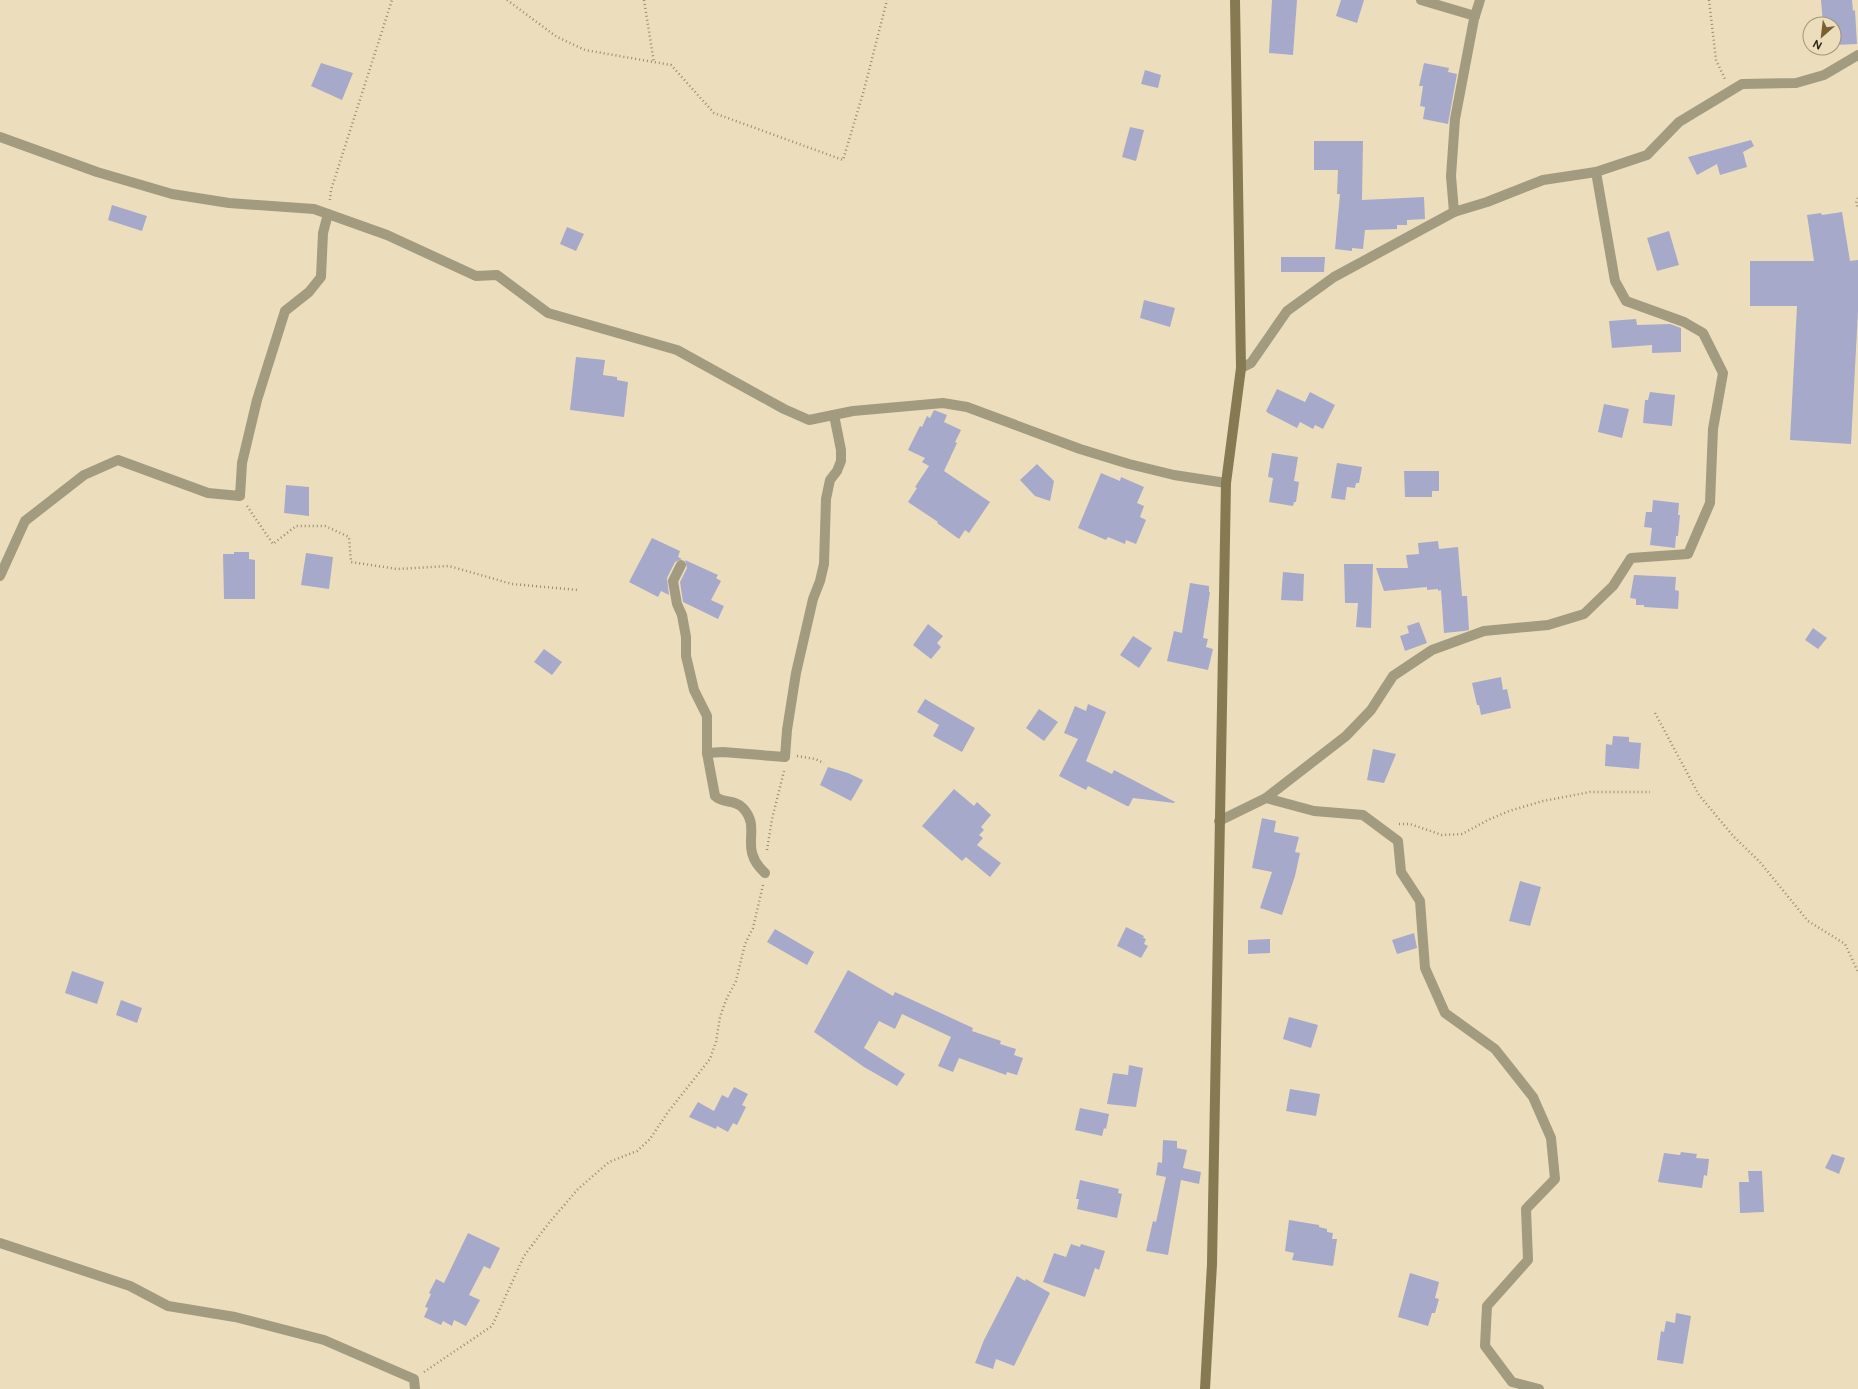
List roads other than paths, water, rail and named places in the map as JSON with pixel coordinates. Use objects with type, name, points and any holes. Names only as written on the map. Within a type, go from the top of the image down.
[{"type":"street","points":[[1204,1389],[1212,1264],[1226,483],[1241,368],[1235,0]]},
{"type":"street","points":[[1421,0],[1475,16]]},
{"type":"street","points":[[1454,212],[1451,176],[1455,119],[1475,16],[1480,0]]},
{"type":"street","points":[[1241,368],[1251,363],[1287,311],[1334,277],[1454,212],[1487,202],[1543,180],[1596,172],[1647,155],[1680,122],[1742,84],[1796,83],[1824,75],[1858,55]]},
{"type":"street","points":[[0,137],[97,172],[172,194],[229,203],[314,209],[387,235],[476,276],[497,275],[548,313],[677,350],[784,409],[809,420],[853,411],[943,403],[967,407],[1080,449],[1129,464],[1174,475],[1226,483]]},
{"type":"street","points":[[1219,821],[1266,798],[1346,736],[1371,710],[1393,676],[1432,650],[1484,631],[1548,625],[1584,614],[1613,586],[1631,558],[1688,554],[1710,502],[1713,429],[1722,373],[1703,333],[1684,322],[1626,301],[1615,281],[1596,172]]},
{"type":"street","points":[[0,576],[25,522],[84,475],[118,460],[208,493],[240,496],[242,463],[257,400],[284,311],[309,292],[321,277],[322,233],[328,214]]},
{"type":"street","points":[[707,753],[724,752],[786,757],[787,730],[796,673],[813,599],[820,581],[824,564],[826,499],[830,480],[837,471],[841,461],[841,450],[834,415]]},
{"type":"street","points":[[681,565],[673,581],[677,604],[682,615],[686,636],[686,656],[694,690],[707,716],[707,753],[715,796],[722,801],[737,803],[743,807],[751,823],[751,854],[754,861],[765,873]]},
{"type":"street","points":[[1266,798],[1314,811],[1363,815],[1398,841],[1401,872],[1420,900],[1425,968],[1444,1013],[1494,1049],[1533,1097],[1551,1138],[1554,1179],[1526,1209],[1528,1260],[1487,1306],[1485,1346],[1512,1382],[1539,1389]]},
{"type":"street","points":[[0,1242],[130,1286],[168,1306],[236,1317],[324,1340],[415,1384]]}]
